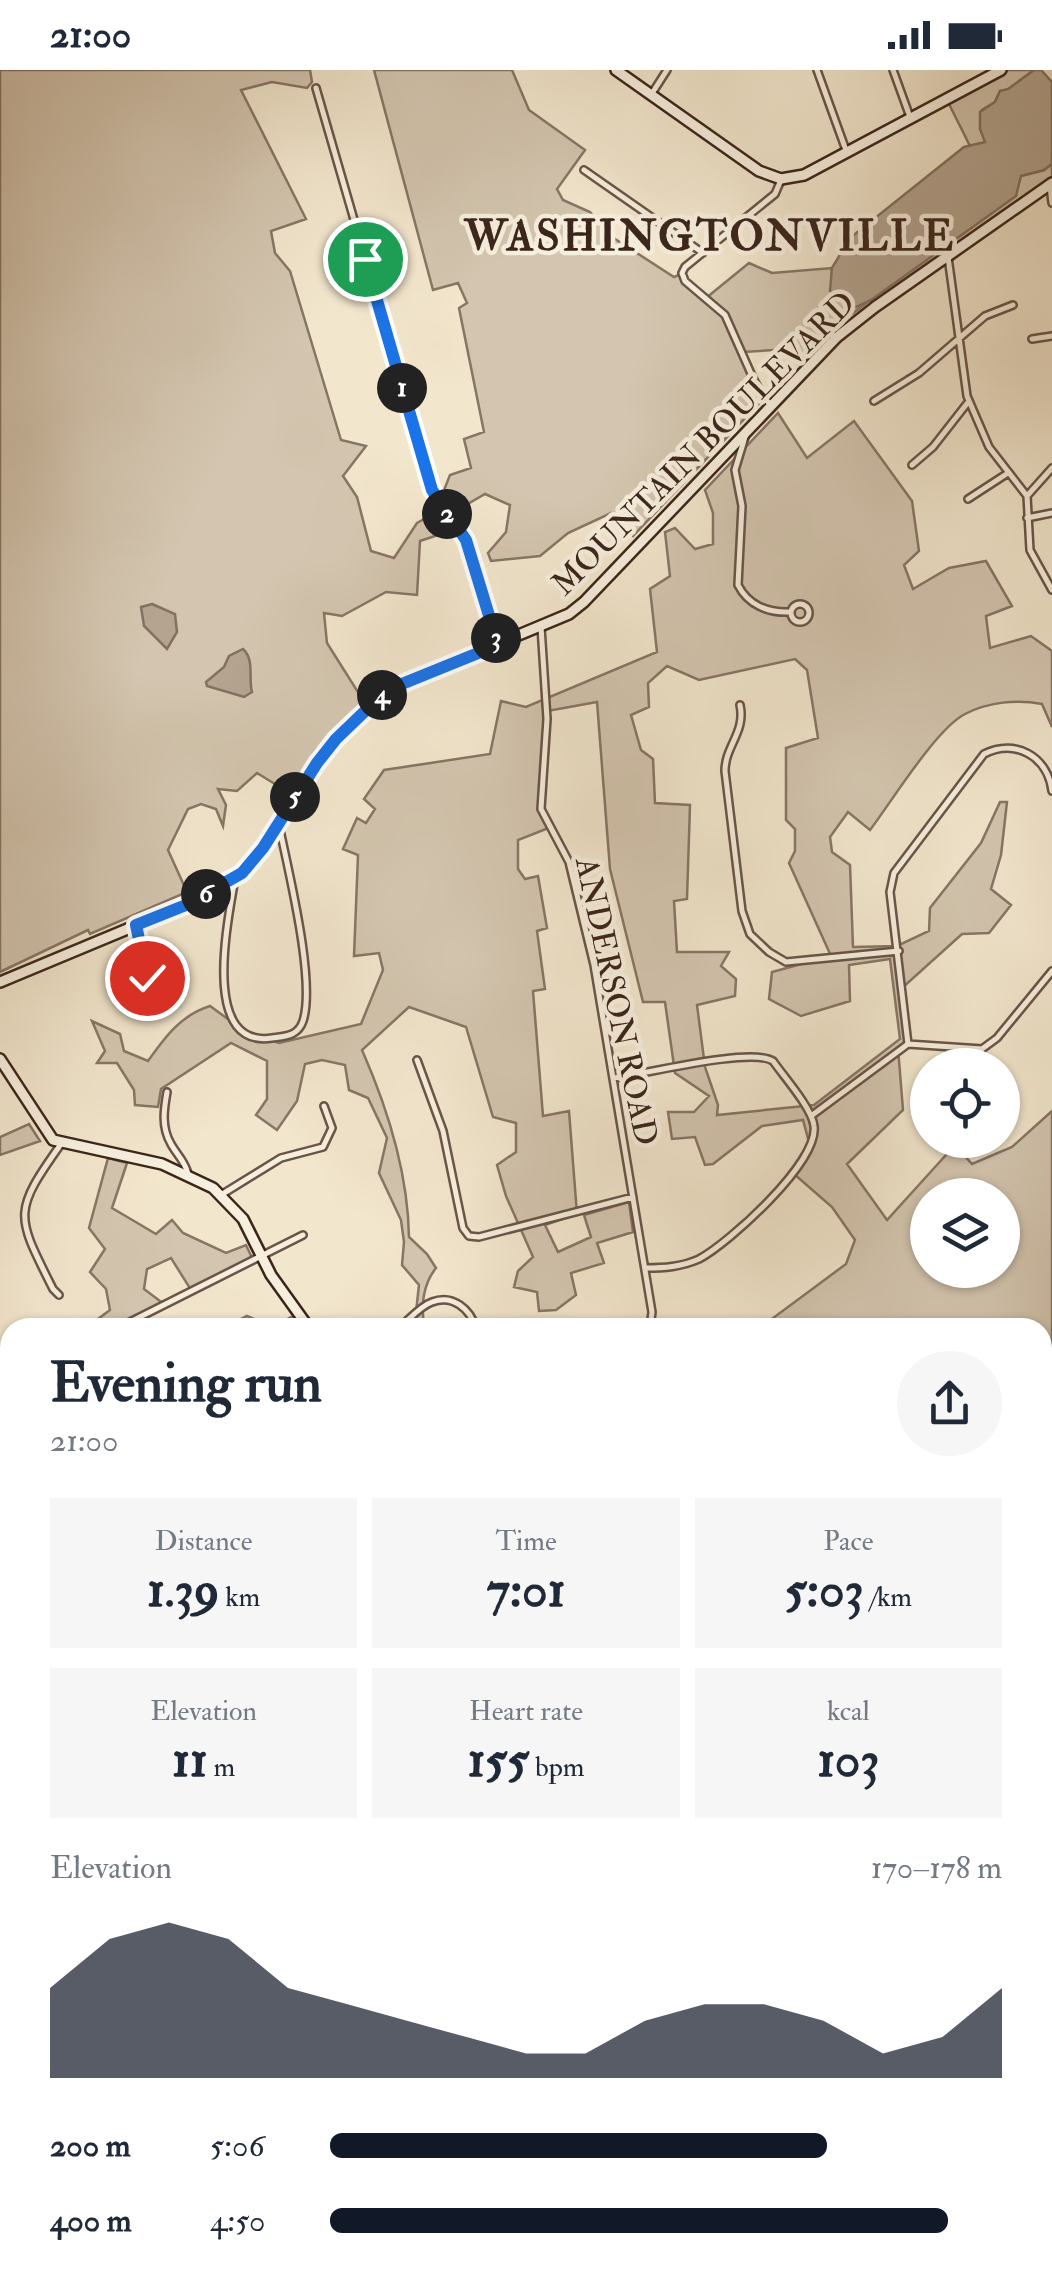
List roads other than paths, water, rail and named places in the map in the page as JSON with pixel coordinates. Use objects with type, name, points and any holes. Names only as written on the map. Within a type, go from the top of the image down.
[{"type":"street","points":[[616,70],[759,171],[781,179],[804,175],[996,71]]},
{"type":"street","points":[[651,96],[668,70]]},
{"type":"street","points":[[817,70],[847,152]]},
{"type":"street","points":[[893,70],[910,117]]},
{"type":"street","points":[[316,88],[432,490],[466,540],[498,645]]},
{"type":"street","points":[[584,170],[703,253]]},
{"type":"street","points":[[771,406],[757,388],[725,315],[683,277],[685,267],[775,194],[781,179]]},
{"type":"street","points":[[1051,184],[1052,203]]},
{"type":"street","name":"MOUNTAIN BOULEVARD","points":[[0,982],[186,905],[235,878],[250,865],[336,739],[387,690],[541,627],[584,602],[837,338],[1051,184]]},
{"type":"street","points":[[948,256],[969,401],[989,448],[1027,496],[1030,550],[1052,590]]},
{"type":"street","points":[[874,401],[919,373],[988,313],[1013,305]]},
{"type":"street","points":[[1032,339],[1052,336]]},
{"type":"street","points":[[912,465],[933,447],[969,401]]},
{"type":"street","points":[[748,429],[735,470],[742,506],[738,585],[741,592],[766,610],[790,612]]},
{"type":"street","points":[[718,460],[735,470]]},
{"type":"street","points":[[1027,496],[1052,468]]},
{"type":"street","points":[[968,499],[1008,473]]},
{"type":"street","points":[[1027,518],[1052,514]]},
{"type":"street","name":"ANDERSON ROAD","points":[[541,627],[547,719],[541,809],[573,872],[594,966],[651,1318]]},
{"type":"street","points":[[740,705],[742,726],[725,762],[725,771],[742,911],[750,934],[786,962],[899,951]]},
{"type":"street","points":[[908,1044],[890,892],[892,877],[984,754],[1005,748],[1024,750],[1045,768],[1052,791]]},
{"type":"street","points":[[235,878],[224,970],[228,1011],[237,1027],[253,1036],[264,1040],[292,1036],[304,1016],[304,959],[279,822]]},
{"type":"street","points":[[136,925],[146,966],[144,1002]]},
{"type":"street","points":[[811,1116],[908,1044],[982,1049],[997,1038],[1052,971]]},
{"type":"street","points":[[614,1078],[764,1056],[773,1060],[811,1116],[815,1130],[814,1141],[784,1183],[746,1225],[688,1263],[645,1268]]},
{"type":"street","points":[[0,1059],[49,1136],[60,1144],[162,1164],[188,1174],[221,1196],[244,1219],[282,1292],[302,1318]]},
{"type":"street","points":[[417,1060],[443,1131],[462,1228],[469,1236],[478,1237],[633,1196]]},
{"type":"street","points":[[168,1092],[164,1123],[170,1143],[188,1174]]},
{"type":"street","points":[[221,1196],[280,1158],[323,1147],[332,1128],[324,1106]]},
{"type":"street","points":[[59,1296],[28,1239],[24,1220],[28,1193],[60,1144]]},
{"type":"street","points":[[138,1318],[303,1235]]},
{"type":"street","points":[[410,1318],[426,1304],[436,1301],[466,1308],[471,1318]]},
{"type":"district","name":"WASHINGTONVILLE","points":[[710,235]]}]
